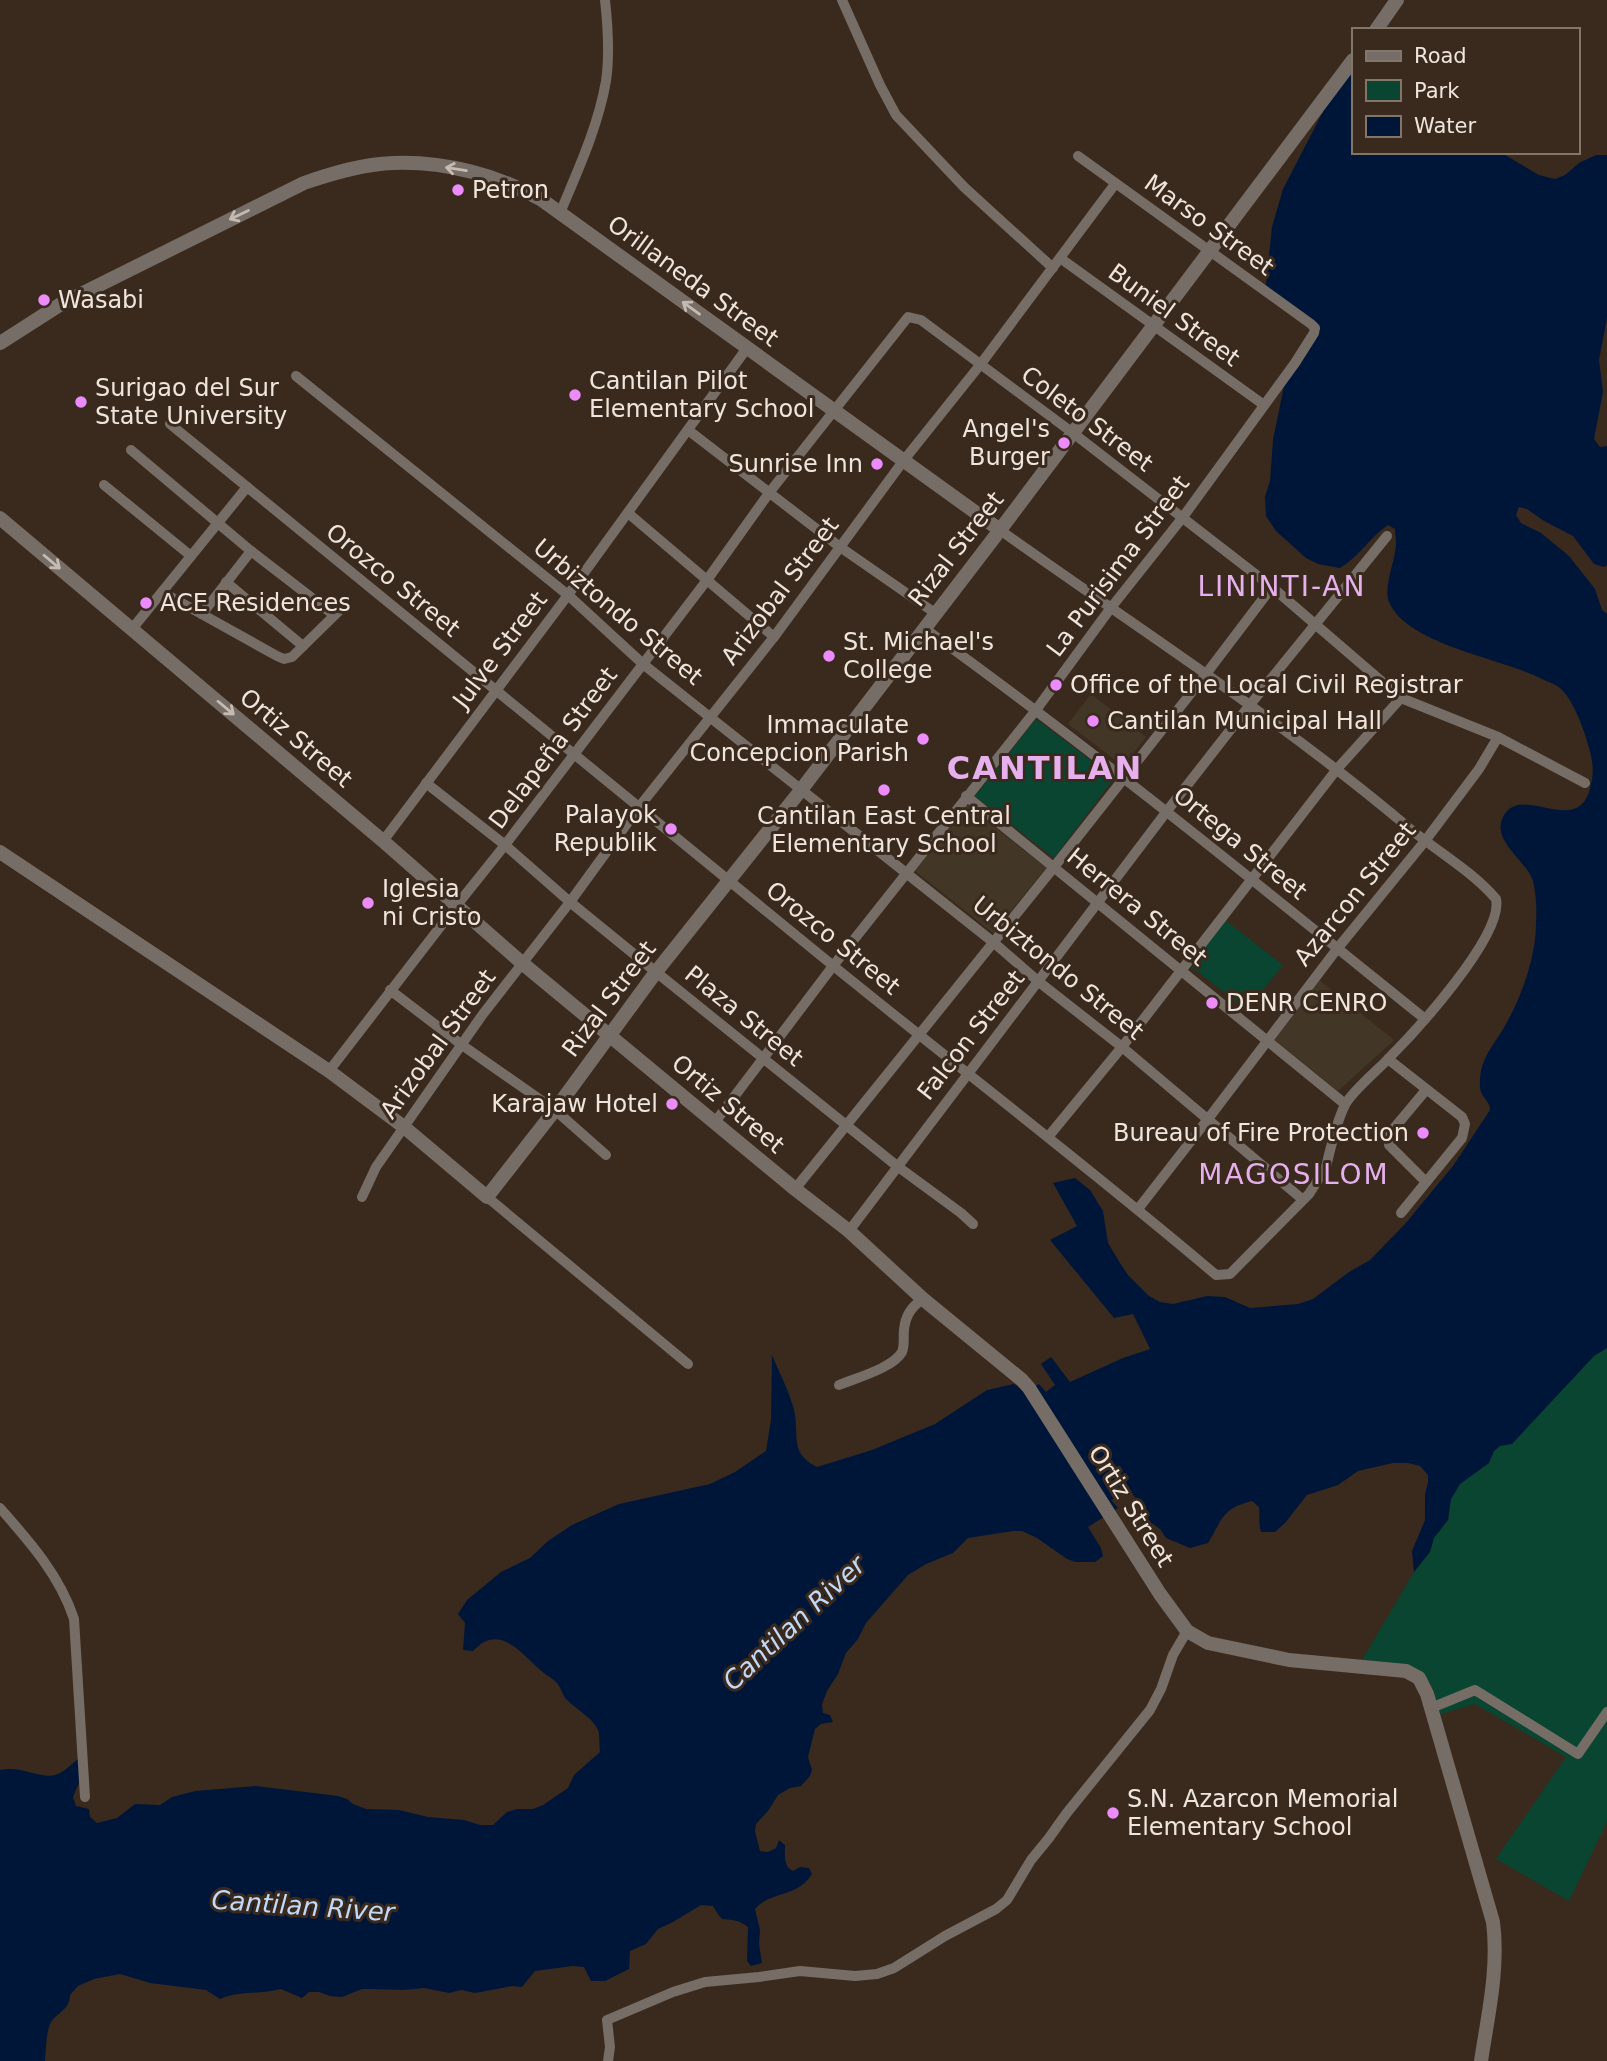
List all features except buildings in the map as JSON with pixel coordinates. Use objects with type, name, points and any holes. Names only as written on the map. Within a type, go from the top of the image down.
[{"type":"street","points":[[560,213],[588,145],[606,82],[608,46],[605,0]]},
{"type":"street","points":[[842,0],[896,115],[964,187],[1053,268]]},
{"type":"street","points":[[1377,28],[1397,0]]},
{"type":"street","name":"Rizal Street","points":[[487,1197],[555,1110],[656,972],[801,790],[1000,530],[1352,61]]},
{"type":"street","name":"Marso Street","points":[[1078,156],[1315,328]]},
{"type":"street","name":"Orillaneda Street","points":[[0,343],[61,304],[165,250],[304,183],[342,171],[391,163],[416,163],[482,174],[513,185],[542,200],[1110,609],[1206,674],[1337,769],[1471,876],[1496,899],[1497,906],[1474,956],[1425,1019]]},
{"type":"street","name":"Arizobal Street","points":[[362,1197],[376,1167],[522,962],[570,902],[639,807],[774,637],[904,460],[980,366],[1115,184]]},
{"type":"street","name":"Buniel Street","points":[[1060,258],[1264,405]]},
{"type":"street","name":"Coleto Street","points":[[911,317],[921,320],[1182,517],[1272,587],[1401,698],[1498,737],[1586,783]]},
{"type":"street","name":"Delapeña Street","points":[[329,1071],[573,756],[769,493],[906,319],[911,317]]},
{"type":"street","name":"La Purisima Street","points":[[715,1122],[833,966],[1036,710],[1182,517],[1306,348],[1315,328]]},
{"type":"street","name":"Julve Street","points":[[383,841],[568,595],[747,348]]},
{"type":"street","name":"Urbiztondo Street","points":[[296,376],[568,595],[643,664],[993,942],[1303,1199]]},
{"type":"street","name":"Orozco Street","points":[[170,424],[573,756],[1138,1209],[1216,1275],[1230,1274],[1303,1199]]},
{"type":"street","points":[[688,430],[840,547],[935,613]]},
{"type":"street","points":[[131,450],[251,551],[334,615]]},
{"type":"street","points":[[104,485],[191,556]]},
{"type":"street","points":[[132,629],[247,487]]},
{"type":"street","points":[[628,513],[774,637]]},
{"type":"street","name":"Ortiz Street","points":[[0,517],[522,962],[794,1189],[849,1231],[923,1299],[1029,1388],[1160,1594],[1187,1631],[1208,1643],[1264,1655],[1339,1666],[1401,1670],[1413,1674],[1422,1683],[1431,1707]]},
{"type":"street","name":"Falcon Street","points":[[849,1231],[1167,811],[1387,536]]},
{"type":"street","points":[[202,614],[251,551]]},
{"type":"street","points":[[226,582],[303,646]]},
{"type":"street","points":[[794,1189],[1054,867],[1272,587]]},
{"type":"street","points":[[162,592],[284,659],[292,657],[343,607]]},
{"type":"street","name":"Ortega Street","points":[[924,628],[1124,777],[1425,1019]]},
{"type":"street","points":[[1048,1137],[1122,1047],[1337,769],[1401,698]]},
{"type":"street","name":"Azarcon Street","points":[[1138,1209],[1337,949],[1425,841],[1479,769],[1498,737]]},
{"type":"street","name":"Plaza Street","points":[[426,783],[847,1126],[973,1224]]},
{"type":"street","name":"Herrera Street","points":[[967,796],[1345,1104]]},
{"type":"street","points":[[0,852],[329,1071],[404,1127],[688,1364]]},
{"type":"street","points":[[390,990],[462,1045],[555,1110],[606,1156]]},
{"type":"street","points":[[1303,1199],[1326,1167],[1345,1104],[1425,1019]]},
{"type":"street","points":[[1388,1059],[1462,1117],[1465,1124],[1462,1138],[1401,1213]]},
{"type":"street","points":[[1426,1090],[1390,1133],[1389,1145],[1426,1182]]},
{"type":"street","points":[[839,1385],[888,1365],[896,1359],[903,1351],[904,1329],[910,1311],[923,1299]]},
{"type":"street","points":[[0,1508],[38,1552],[67,1598],[74,1619],[85,1797]]},
{"type":"street","points":[[608,2061],[610,2047],[607,2020],[673,1992],[705,1982],[800,1971],[855,1976],[877,1974],[894,1968],[945,1936],[996,1909],[1007,1900],[1031,1860],[1150,1710],[1173,1655],[1187,1631]]},
{"type":"street","points":[[1481,2061],[1496,1944],[1493,1922],[1431,1707],[1475,1690],[1578,1754],[1607,1712]]},
{"type":"shaded area","points":[[1091,694],[1146,737],[1123,766],[1068,724]]},
{"type":"shaded area","points":[[967,805],[1046,868],[993,933],[915,871]]},
{"type":"shaded area","points":[[1319,980],[1394,1040],[1338,1091],[1274,1039]]},
{"type":"green space","points":[[1036,719],[1114,778],[1054,858],[975,796]]},
{"type":"green space","points":[[1225,920],[1283,965],[1247,1010],[1189,965]]},
{"type":"green space","points":[[1607,1348],[1607,1822],[1569,1901],[1496,1859],[1566,1757],[1475,1704],[1438,1715],[1433,1690],[1420,1673],[1402,1665],[1362,1660],[1414,1572],[1430,1552],[1434,1538],[1448,1520],[1451,1499],[1460,1484],[1489,1463],[1494,1451],[1500,1446],[1512,1443],[1594,1356]]},
{"type":"water","name":"Cantilan River","points":[[1352,69],[1352,154],[1503,154],[1539,175],[1555,179],[1596,155],[1607,155],[1607,318],[1599,360],[1603,392],[1594,439],[1600,447],[1607,446],[1607,565],[1604,567],[1594,564],[1573,536],[1527,509],[1519,507],[1516,515],[1521,523],[1541,533],[1569,556],[1595,589],[1602,610],[1607,614],[1607,1348],[1594,1356],[1512,1444],[1500,1446],[1494,1451],[1489,1463],[1460,1484],[1451,1499],[1448,1520],[1434,1538],[1430,1552],[1414,1572],[1412,1551],[1425,1520],[1428,1475],[1420,1466],[1393,1463],[1358,1471],[1338,1485],[1307,1495],[1275,1532],[1261,1532],[1259,1507],[1252,1501],[1228,1511],[1208,1543],[1190,1548],[1166,1538],[1160,1529],[1149,1521],[1131,1491],[1111,1500],[1118,1508],[1088,1527],[1103,1556],[1095,1562],[1067,1559],[1037,1538],[1022,1531],[1013,1531],[968,1538],[953,1553],[908,1575],[866,1623],[858,1639],[846,1653],[838,1674],[827,1691],[822,1704],[823,1713],[830,1715],[833,1722],[821,1724],[815,1729],[808,1757],[812,1770],[810,1776],[801,1786],[790,1788],[778,1795],[756,1824],[760,1851],[768,1852],[776,1848],[779,1840],[785,1845],[785,1860],[790,1869],[793,1871],[800,1867],[809,1868],[812,1874],[799,1887],[768,1899],[755,1909],[760,1930],[762,1963],[751,1966],[747,1961],[748,1927],[738,1921],[721,1918],[713,1906],[701,1905],[658,1929],[646,1944],[630,1951],[629,1969],[605,1981],[591,1981],[584,1967],[573,1966],[535,1971],[522,1987],[512,1986],[475,1993],[461,1990],[449,1993],[424,1988],[362,1989],[342,1997],[309,1992],[302,1998],[281,1989],[235,1994],[220,1999],[206,1990],[150,1983],[120,1974],[94,1979],[78,1986],[70,1995],[67,2005],[49,2027],[45,2061],[0,2061],[0,1770],[15,1769],[50,1776],[66,1769],[82,1755],[82,1776],[73,1797],[76,1806],[89,1809],[90,1817],[97,1823],[117,1818],[135,1804],[160,1805],[172,1797],[195,1791],[256,1786],[338,1796],[366,1809],[399,1810],[480,1825],[493,1825],[507,1812],[543,1805],[568,1788],[574,1775],[600,1752],[598,1730],[588,1717],[567,1700],[556,1682],[508,1643],[491,1639],[473,1651],[463,1650],[465,1623],[458,1614],[467,1600],[501,1572],[530,1558],[548,1541],[572,1525],[619,1504],[710,1484],[735,1472],[766,1451],[771,1420],[772,1355],[793,1406],[798,1448],[808,1461],[817,1467],[872,1450],[935,1424],[987,1390],[1014,1384],[1025,1392],[1039,1384],[1046,1392],[1055,1385],[1041,1364],[1051,1357],[1070,1382],[1150,1349],[1133,1314],[1114,1318],[1050,1240],[1077,1226],[1053,1183],[1075,1178],[1090,1190],[1103,1211],[1108,1243],[1128,1275],[1149,1296],[1160,1302],[1173,1304],[1207,1296],[1225,1297],[1250,1308],[1298,1304],[1313,1299],[1370,1260],[1405,1224],[1453,1166],[1490,1110],[1480,1089],[1483,1065],[1517,1001],[1534,949],[1536,897],[1533,881],[1506,843],[1501,826],[1503,817],[1511,808],[1522,805],[1572,810],[1582,804],[1589,792],[1593,766],[1580,720],[1559,687],[1525,671],[1435,640],[1399,617],[1388,596],[1388,582],[1396,545],[1395,529],[1388,525],[1340,568],[1318,564],[1306,558],[1276,531],[1266,516],[1265,497],[1270,481],[1273,440],[1284,386],[1319,331],[1266,285],[1272,227],[1283,189],[1328,102]]},
{"type":"place","name":"Petron","points":[[458,190]]},
{"type":"place","name":"Wasabi","points":[[44,300]]},
{"type":"place","name":"Cantilan Pilot Elementary School","points":[[575,395]]},
{"type":"place","name":"Surigao del Sur State University","points":[[81,402]]},
{"type":"place","name":"Angel's Burger","points":[[1064,443]]},
{"type":"place","name":"Sunrise Inn","points":[[877,464]]},
{"type":"place","name":"ACE Residences","points":[[146,603]]},
{"type":"place","name":"St. Michael's College","points":[[829,656]]},
{"type":"place","name":"Office of the Local Civil Registrar","points":[[1056,685]]},
{"type":"place","name":"Cantilan Municipal Hall","points":[[1093,721]]},
{"type":"place","name":"Immaculate Concepcion Parish","points":[[923,739]]},
{"type":"place","name":"Cantilan East Central Elementary School","points":[[884,790]]},
{"type":"place","name":"Palayok Republik","points":[[671,829]]},
{"type":"place","name":"Iglesia ni Cristo","points":[[368,903]]},
{"type":"place","name":"DENR CENRO","points":[[1212,1003]]},
{"type":"place","name":"Karajaw Hotel","points":[[672,1104]]},
{"type":"place","name":"Bureau of Fire Protection","points":[[1423,1133]]},
{"type":"place","name":"S.N. Azarcon Memorial Elementary School","points":[[1113,1813]]},
{"type":"district","name":"LININTI-AN","points":[[1282,586]]},
{"type":"district","name":"CANTILAN","points":[[1045,768]]},
{"type":"district","name":"MAGOSILOM","points":[[1294,1174]]}]
